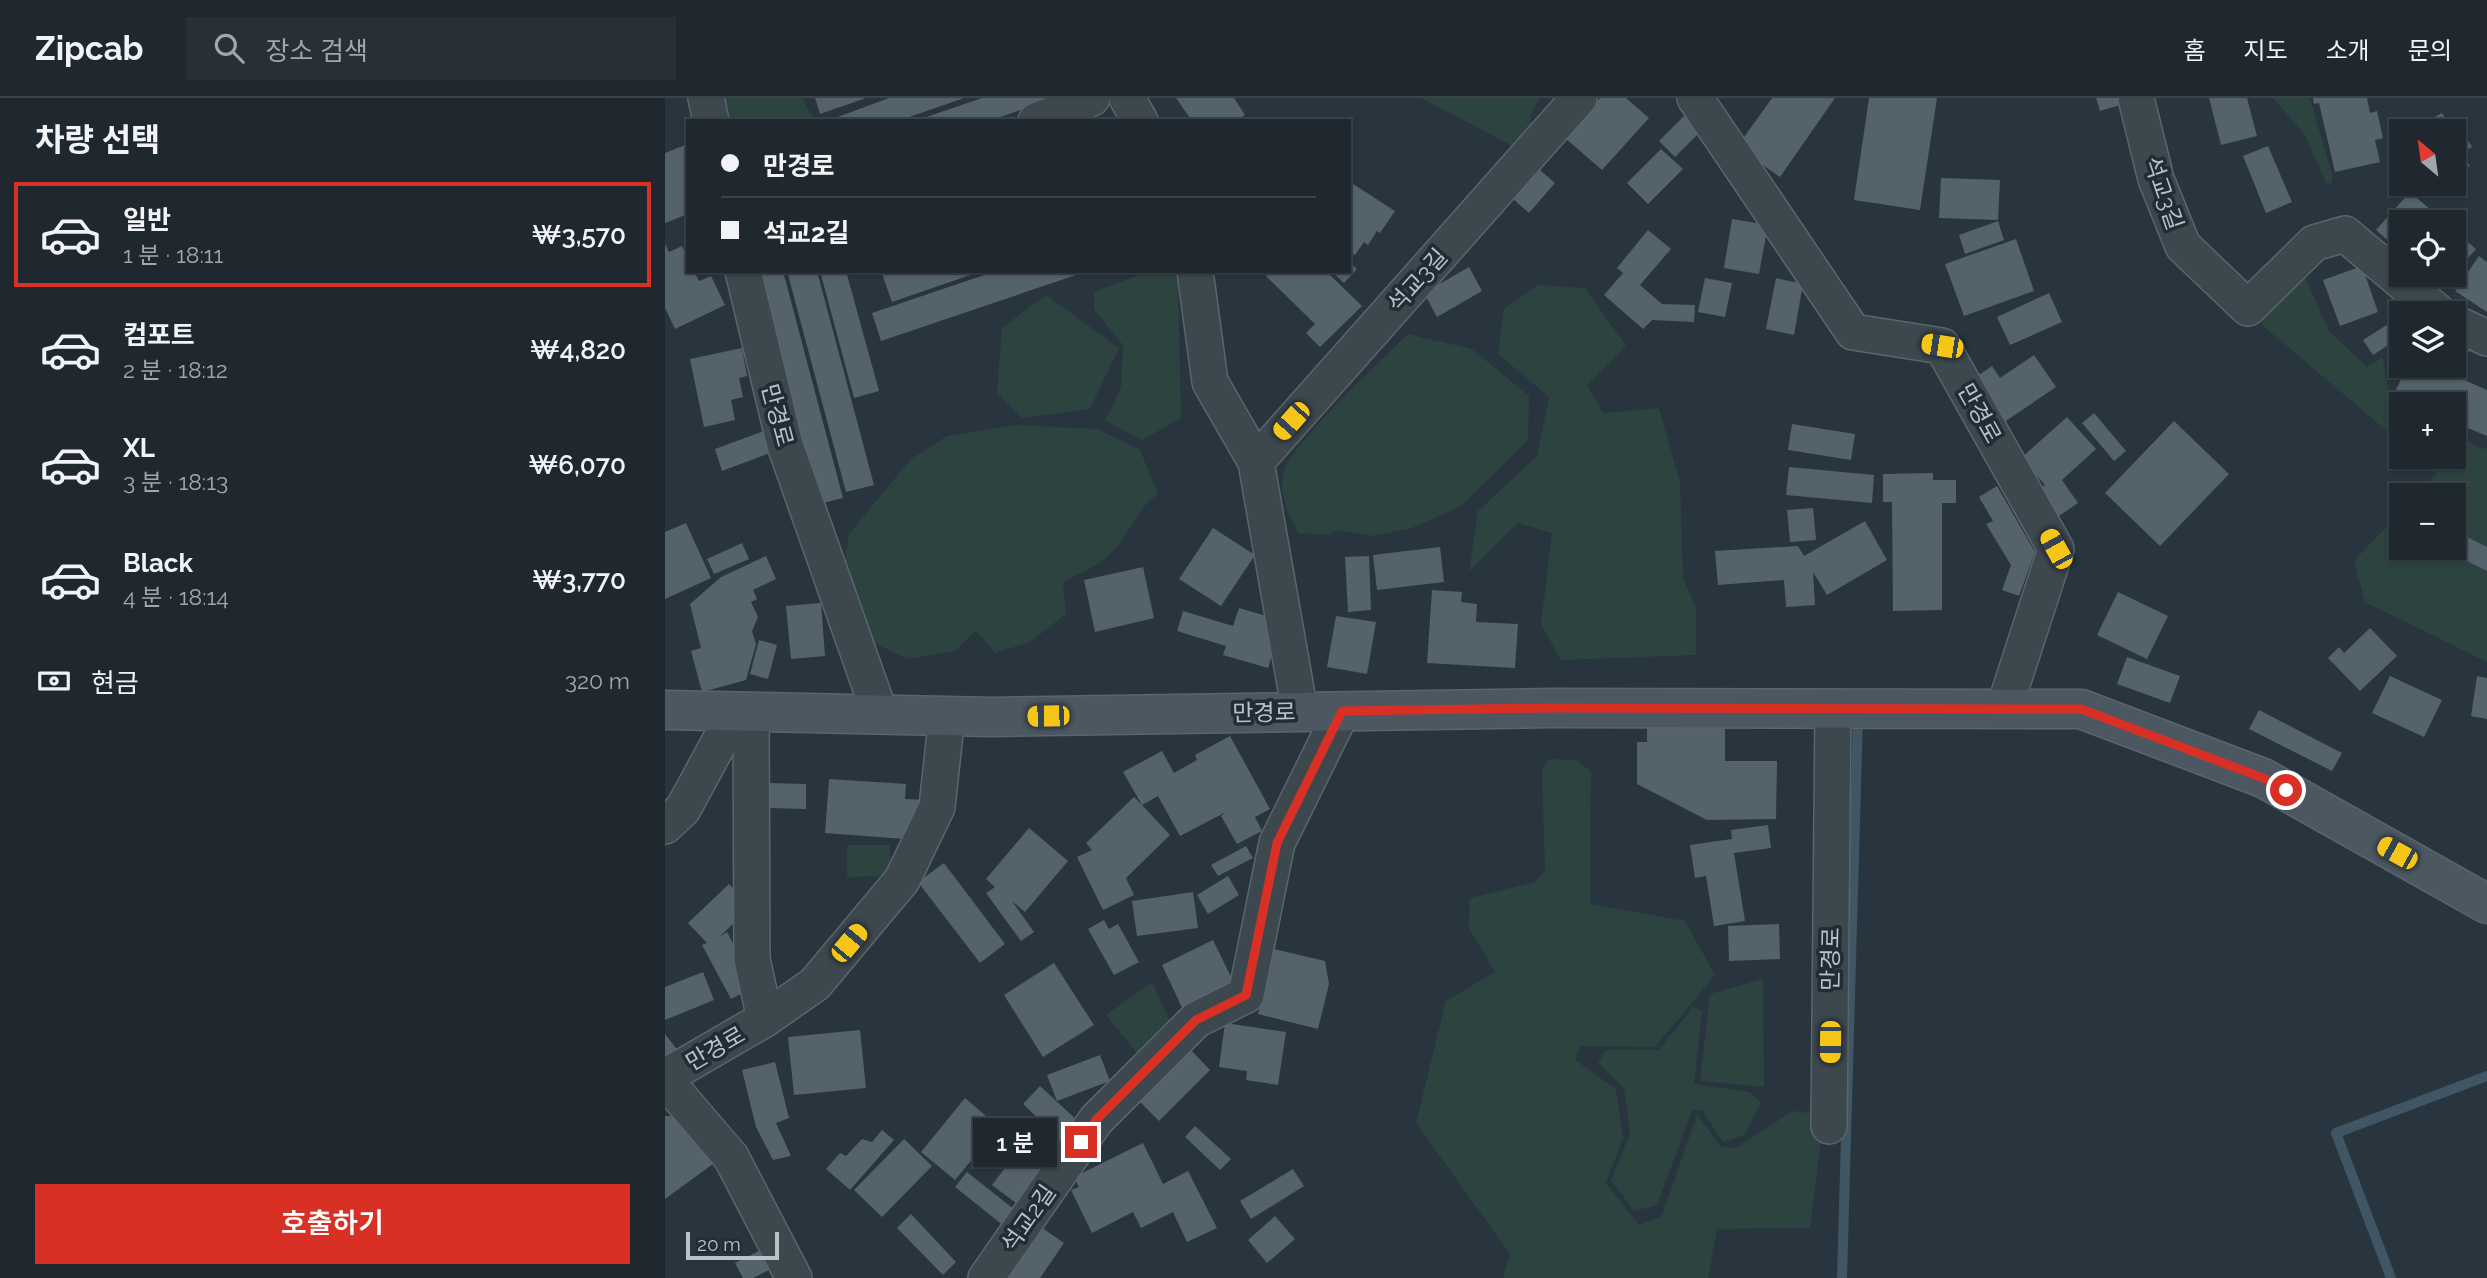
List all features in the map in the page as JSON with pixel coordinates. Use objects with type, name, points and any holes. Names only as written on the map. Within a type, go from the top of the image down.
[{"type":"street","points":[[706,98],[711,119]]},
{"type":"street","points":[[1041,119],[1092,98]]},
{"type":"street","points":[[1127,98],[1139,119]]},
{"type":"street","name":"석교3길","points":[[1256,462],[1579,98]]},
{"type":"street","name":"만경로","points":[[1695,98],[1853,332],[1942,346],[2056,549],[2004,709]]},
{"type":"street","name":"석교3길","points":[[2136,98],[2156,179],[2183,246],[2248,308],[2314,243],[2345,234],[2425,301]]},
{"type":"street","name":"만경로","points":[[743,273],[785,444],[880,714]]},
{"type":"street","points":[[1195,273],[1210,382],[1256,462],[1300,712]]},
{"type":"street","points":[[2466,328],[2487,338]]},
{"type":"street","name":"만경로","points":[[1829,1126],[1833,708]]},
{"type":"street","name":"만경로","points":[[665,710],[947,715],[1833,708],[2081,709],[2263,778],[2487,904]]},
{"type":"street","points":[[665,825],[683,809],[744,711]]},
{"type":"street","name":"만경로","points":[[744,711],[752,959],[765,1019]]},
{"type":"street","name":"석교2길","points":[[986,1278],[1096,1120],[1196,1020],[1246,995],[1277,843],[1342,711]]},
{"type":"street","name":"만경로","points":[[665,1078],[765,1019],[815,984],[902,880],[937,807],[947,715]]},
{"type":"street","points":[[665,1078],[731,1157],[795,1278]]},
{"type":"green space","points":[[717,98],[802,98],[814,119],[721,119]]},
{"type":"green space","points":[[1421,98],[1540,98],[1530,116],[1534,132],[1520,150]]},
{"type":"green space","points":[[2273,98],[2310,98],[2333,178],[2331,184],[2326,183],[2305,135]]},
{"type":"green space","points":[[2302,270],[2329,331],[2367,367],[2383,357],[2389,395],[2389,433],[2262,325],[2265,306]]},
{"type":"green space","points":[[1144,273],[1178,275],[1181,418],[1142,440],[1105,421],[1121,388],[1123,345],[1094,309],[1094,292]]},
{"type":"green space","points":[[1538,285],[1585,288],[1626,346],[1587,385],[1603,413],[1659,408],[1680,483],[1683,579],[1696,607],[1696,655],[1561,660],[1541,624],[1552,533],[1518,523],[1469,571],[1478,511],[1537,456],[1549,397],[1498,354],[1504,309]]},
{"type":"green space","points":[[1046,295],[1119,348],[1090,409],[1022,418],[997,393],[1002,328]]},
{"type":"green space","points":[[1408,334],[1472,349],[1529,396],[1528,440],[1461,506],[1412,528],[1373,536],[1337,530],[1329,535],[1298,533],[1282,488],[1284,471],[1290,458],[1320,422]]},
{"type":"green space","points":[[1016,425],[1097,429],[1140,450],[1158,494],[1143,507],[1107,557],[1063,582],[1066,614],[1030,642],[995,653],[976,630],[955,651],[907,659],[868,640],[843,574],[849,534],[911,459],[947,436]]},
{"type":"green space","points":[[2466,440],[2482,449],[2487,448],[2487,662],[2365,602],[2354,561],[2389,524],[2389,560],[2466,560],[2466,483],[2427,483],[2437,473],[2432,469],[2466,469]]},
{"type":"green space","points":[[1549,759],[1576,760],[1591,771],[1590,904],[1685,921],[1715,975],[1655,1047],[1580,1046],[1575,1060],[1616,1089],[1623,1138],[1606,1183],[1639,1225],[1662,1216],[1697,1114],[1720,1146],[1736,1148],[1793,1111],[1824,1115],[1810,1228],[1717,1229],[1708,1278],[1503,1278],[1510,1254],[1416,1123],[1446,1001],[1495,972],[1469,928],[1470,898],[1535,882],[1545,870],[1542,771]]},
{"type":"green space","points":[[847,845],[890,845],[890,876],[847,877]]},
{"type":"green space","points":[[1763,979],[1764,1087],[1700,1081],[1710,994]]},
{"type":"green space","points":[[1152,982],[1172,1026],[1137,1053],[1106,1015]]},
{"type":"green space","points":[[1693,1007],[1702,1011],[1694,1084],[1750,1092],[1761,1103],[1744,1135],[1723,1142],[1702,1110],[1692,1110],[1657,1205],[1634,1211],[1611,1180],[1630,1134],[1624,1088],[1598,1063],[1606,1050],[1659,1050]]},
{"type":"building","points":[[815,98],[866,98],[820,114]]},
{"type":"building","points":[[889,98],[964,98],[904,119],[832,119]]},
{"type":"building","points":[[982,98],[1055,98],[995,119],[921,119]]},
{"type":"building","points":[[1176,98],[1234,98],[1245,115],[1239,119],[1191,119]]},
{"type":"building","points":[[1600,98],[1626,98],[1649,118],[1602,170],[1565,138]]},
{"type":"building","points":[[1772,98],[1835,98],[1780,177],[1737,147]]},
{"type":"building","points":[[1869,98],[1937,98],[1920,210],[1854,200]]},
{"type":"building","points":[[2096,98],[2126,98],[2127,103],[2100,111]]},
{"type":"building","points":[[2209,98],[2247,98],[2257,136],[2221,145]]},
{"type":"building","points":[[2313,98],[2367,98],[2370,113],[2377,111],[2383,138],[2375,140],[2380,162],[2335,172],[2319,103],[2314,104]]},
{"type":"building","points":[[1690,110],[1706,126],[1675,157],[1659,141]]},
{"type":"building","points":[[2442,113],[2446,119],[2431,119]]},
{"type":"building","points":[[2466,138],[2472,147],[2466,151]]},
{"type":"building","points":[[686,145],[686,215],[665,223],[665,153]]},
{"type":"building","points":[[2268,146],[2292,202],[2266,213],[2243,156]]},
{"type":"building","points":[[1661,149],[1683,169],[1648,204],[1627,183]]},
{"type":"building","points":[[1539,169],[1555,183],[1529,213],[1513,199]]},
{"type":"building","points":[[1941,178],[2000,180],[1998,220],[1939,218]]},
{"type":"building","points":[[1353,184],[1395,211],[1380,233],[1377,231],[1368,245],[1364,242],[1355,255],[1351,253]]},
{"type":"building","points":[[2406,196],[2415,196],[2431,210],[2394,210]]},
{"type":"building","points":[[2389,215],[2389,241],[2376,230]]},
{"type":"building","points":[[1732,219],[1768,225],[1759,274],[1724,268]]},
{"type":"building","points":[[1998,221],[2004,240],[1965,254],[1959,235]]},
{"type":"building","points":[[1648,230],[1671,249],[1640,285],[1662,304],[1695,305],[1694,322],[1652,320],[1643,329],[1604,295],[1623,273],[1617,268]]},
{"type":"building","points":[[2016,239],[2034,291],[1964,316],[1945,264]]},
{"type":"building","points":[[2466,241],[2476,249],[2466,260]]},
{"type":"building","points":[[665,244],[669,252],[682,246],[686,255],[686,273],[695,273],[699,281],[711,276],[725,305],[675,329],[665,308]]},
{"type":"building","points":[[2479,256],[2487,262],[2487,312],[2455,291],[2458,287],[2466,287],[2466,275]]},
{"type":"building","points":[[1351,264],[1357,269],[1344,283],[1333,273],[1351,273]]},
{"type":"building","points":[[2362,266],[2378,312],[2340,326],[2323,280]]},
{"type":"building","points":[[1469,267],[1482,291],[1437,317],[1424,293]]},
{"type":"building","points":[[757,273],[784,273],[843,498],[815,505]]},
{"type":"building","points":[[788,273],[818,273],[874,485],[846,492]]},
{"type":"building","points":[[821,273],[847,273],[879,391],[854,398]]},
{"type":"building","points":[[882,273],[976,273],[892,302]]},
{"type":"building","points":[[990,273],[1082,273],[881,341],[872,313]]},
{"type":"building","points":[[1269,273],[1328,273],[1362,306],[1320,347],[1306,333],[1315,324],[1266,276]]},
{"type":"building","points":[[1705,278],[1732,283],[1725,317],[1698,312]]},
{"type":"building","points":[[1776,278],[1803,284],[1794,335],[1766,329]]},
{"type":"building","points":[[2049,293],[2062,322],[2010,345],[1997,317]]},
{"type":"building","points":[[2389,324],[2389,345],[2373,355],[2363,340]]},
{"type":"building","points":[[2466,344],[2472,348],[2466,356]]},
{"type":"building","points":[[742,348],[747,376],[739,378],[743,397],[731,400],[735,420],[704,427],[690,359]]},
{"type":"building","points":[[2034,355],[2056,387],[2003,423],[1973,379],[1992,366],[2000,378]]},
{"type":"building","points":[[2402,378],[2460,378],[2487,390],[2487,436],[2466,427],[2466,392],[2396,390]]},
{"type":"building","points":[[2094,413],[2126,451],[2114,461],[2082,423]]},
{"type":"building","points":[[2067,417],[2096,449],[2062,480],[2078,503],[2059,516],[2039,489],[2045,485],[2021,458]]},
{"type":"building","points":[[2174,421],[2229,474],[2160,546],[2105,493]]},
{"type":"building","points":[[1792,424],[1855,434],[1851,460],[1788,450]]},
{"type":"building","points":[[764,431],[773,452],[722,471],[715,449]]},
{"type":"building","points":[[1789,467],[1874,475],[1872,503],[1786,495]]},
{"type":"building","points":[[1933,473],[1933,480],[1956,480],[1956,503],[1942,503],[1942,610],[1893,611],[1892,502],[1883,502],[1883,474]]},
{"type":"building","points":[[1997,486],[2035,552],[2019,596],[2002,590],[2011,565],[1986,524],[1993,521],[1979,497]]},
{"type":"building","points":[[1813,508],[1816,540],[1790,542],[1787,510]]},
{"type":"building","points":[[1865,521],[1887,560],[1827,595],[1813,572],[1815,605],[1786,607],[1784,580],[1718,585],[1715,551],[1798,546],[1804,556]]},
{"type":"building","points":[[686,523],[711,578],[665,599],[665,532]]},
{"type":"building","points":[[1213,528],[1255,555],[1221,606],[1179,579]]},
{"type":"building","points":[[2466,536],[2487,547],[2487,571],[2465,560]]},
{"type":"building","points":[[742,543],[749,559],[714,574],[707,559]]},
{"type":"building","points":[[1440,547],[1444,582],[1377,590],[1373,555]]},
{"type":"building","points":[[766,556],[776,579],[753,590],[757,599],[751,602],[758,617],[752,631],[756,644],[746,680],[702,692],[691,651],[701,648],[690,604],[721,577]]},
{"type":"building","points":[[1369,556],[1371,610],[1348,612],[1345,557]]},
{"type":"building","points":[[1143,567],[1154,618],[1095,632],[1084,580]]},
{"type":"building","points":[[1432,590],[1462,592],[1461,602],[1477,604],[1476,622],[1518,624],[1515,668],[1427,663]]},
{"type":"building","points":[[2118,592],[2168,616],[2147,659],[2097,635]]},
{"type":"building","points":[[821,603],[825,656],[791,659],[786,606]]},
{"type":"building","points":[[1239,608],[1283,621],[1268,668],[1223,655],[1226,646],[1177,631],[1183,611],[1233,626]]},
{"type":"building","points":[[1336,616],[1376,622],[1367,674],[1327,667]]},
{"type":"building","points":[[2370,628],[2397,656],[2360,691],[2328,658],[2339,647],[2344,653]]},
{"type":"building","points":[[759,640],[777,645],[768,679],[750,674]]},
{"type":"building","points":[[2127,657],[2180,676],[2170,703],[2117,684]]},
{"type":"building","points":[[2390,676],[2442,700],[2424,737],[2372,713]]},
{"type":"building","points":[[2477,676],[2487,678],[2487,719],[2471,716]]},
{"type":"building","points":[[2259,710],[2342,753],[2332,771],[2249,729]]},
{"type":"building","points":[[1647,728],[1725,728],[1725,761],[1777,761],[1776,819],[1707,820],[1637,784],[1637,742],[1647,742]]},
{"type":"building","points":[[1230,736],[1270,809],[1255,817],[1262,831],[1237,844],[1221,816],[1226,812],[1180,836],[1158,796],[1142,805],[1123,772],[1162,751],[1174,773],[1197,760],[1195,755]]},
{"type":"building","points":[[829,779],[906,784],[905,799],[925,800],[923,832],[905,831],[905,839],[825,833]]},
{"type":"building","points":[[768,783],[806,784],[806,809],[767,808]]},
{"type":"building","points":[[1134,797],[1170,835],[1126,878],[1134,895],[1103,910],[1077,857],[1092,850],[1086,843]]},
{"type":"building","points":[[1768,825],[1771,848],[1734,853],[1745,921],[1714,926],[1706,876],[1695,878],[1690,845],[1732,839],[1731,830]]},
{"type":"building","points":[[1029,828],[1068,861],[1025,912],[1012,901],[1034,932],[1021,941],[986,893],[995,887],[986,879]]},
{"type":"building","points":[[1246,846],[1253,858],[1218,876],[1211,865]]},
{"type":"building","points":[[944,863],[1005,944],[980,963],[918,882]]},
{"type":"building","points":[[1228,876],[1239,895],[1208,914],[1197,895]]},
{"type":"building","points":[[729,884],[751,907],[719,937],[727,932],[756,986],[731,999],[702,945],[707,943],[688,923]]},
{"type":"building","points":[[1193,892],[1198,928],[1137,936],[1132,901]]},
{"type":"building","points":[[1104,920],[1109,929],[1118,924],[1139,962],[1114,975],[1088,929]]},
{"type":"building","points":[[1779,924],[1780,959],[1729,961],[1728,926]]},
{"type":"building","points":[[1213,940],[1237,989],[1185,1014],[1162,965]]},
{"type":"building","points":[[1274,949],[1325,961],[1329,984],[1318,1029],[1258,1014]]},
{"type":"building","points":[[1054,963],[1094,1025],[1043,1057],[1004,995]]},
{"type":"building","points":[[703,972],[714,1000],[665,1020],[665,987]]},
{"type":"building","points":[[1225,1023],[1286,1032],[1278,1085],[1246,1080],[1247,1071],[1219,1067]]},
{"type":"building","points":[[860,1030],[866,1088],[794,1095],[788,1037]]},
{"type":"building","points":[[665,1034],[679,1052],[665,1063]]},
{"type":"building","points":[[1189,1048],[1210,1070],[1159,1121],[1137,1099]]},
{"type":"building","points":[[1100,1055],[1110,1081],[1057,1101],[1047,1075]]},
{"type":"building","points":[[775,1062],[789,1118],[776,1123],[791,1156],[773,1160],[756,1127],[742,1070]]},
{"type":"building","points":[[1040,1086],[1080,1123],[1063,1142],[1023,1104]]},
{"type":"building","points":[[965,1098],[999,1127],[955,1180],[921,1152]]},
{"type":"building","points":[[665,1116],[685,1116],[717,1161],[665,1199]]},
{"type":"building","points":[[1195,1126],[1231,1159],[1220,1170],[1185,1137]]},
{"type":"building","points":[[882,1130],[894,1140],[850,1190],[826,1169],[840,1153],[846,1156],[862,1139],[872,1142]]},
{"type":"building","points":[[1032,1132],[1064,1156],[1024,1209],[992,1185]]},
{"type":"building","points":[[904,1139],[932,1166],[882,1217],[854,1190]]},
{"type":"building","points":[[1143,1143],[1163,1184],[1188,1171],[1217,1228],[1187,1242],[1173,1212],[1141,1228],[1133,1212],[1092,1233],[1071,1190],[1079,1187],[1074,1177]]},
{"type":"building","points":[[1293,1169],[1304,1186],[1251,1219],[1240,1201]]},
{"type":"building","points":[[967,1172],[1021,1215],[1009,1230],[955,1187]]},
{"type":"building","points":[[911,1214],[956,1262],[943,1275],[897,1228]]},
{"type":"building","points":[[1275,1216],[1295,1239],[1267,1263],[1248,1240]]},
{"type":"building","points":[[1035,1223],[1064,1243],[1040,1278],[1004,1278]]},
{"type":"building","points":[[765,1248],[775,1267],[753,1278],[743,1278],[735,1263]]},
{"type":"waterway","points":[[1842,1278],[1858,715]]},
{"type":"waterway","points":[[2391,1278],[2336,1133],[2487,1076]]},
{"type":"route","points":[[1081,1142],[1096,1120],[1196,1020],[1246,995],[1277,843],[1342,711],[1551,708],[2081,709],[2263,778],[2286,790]]}]
